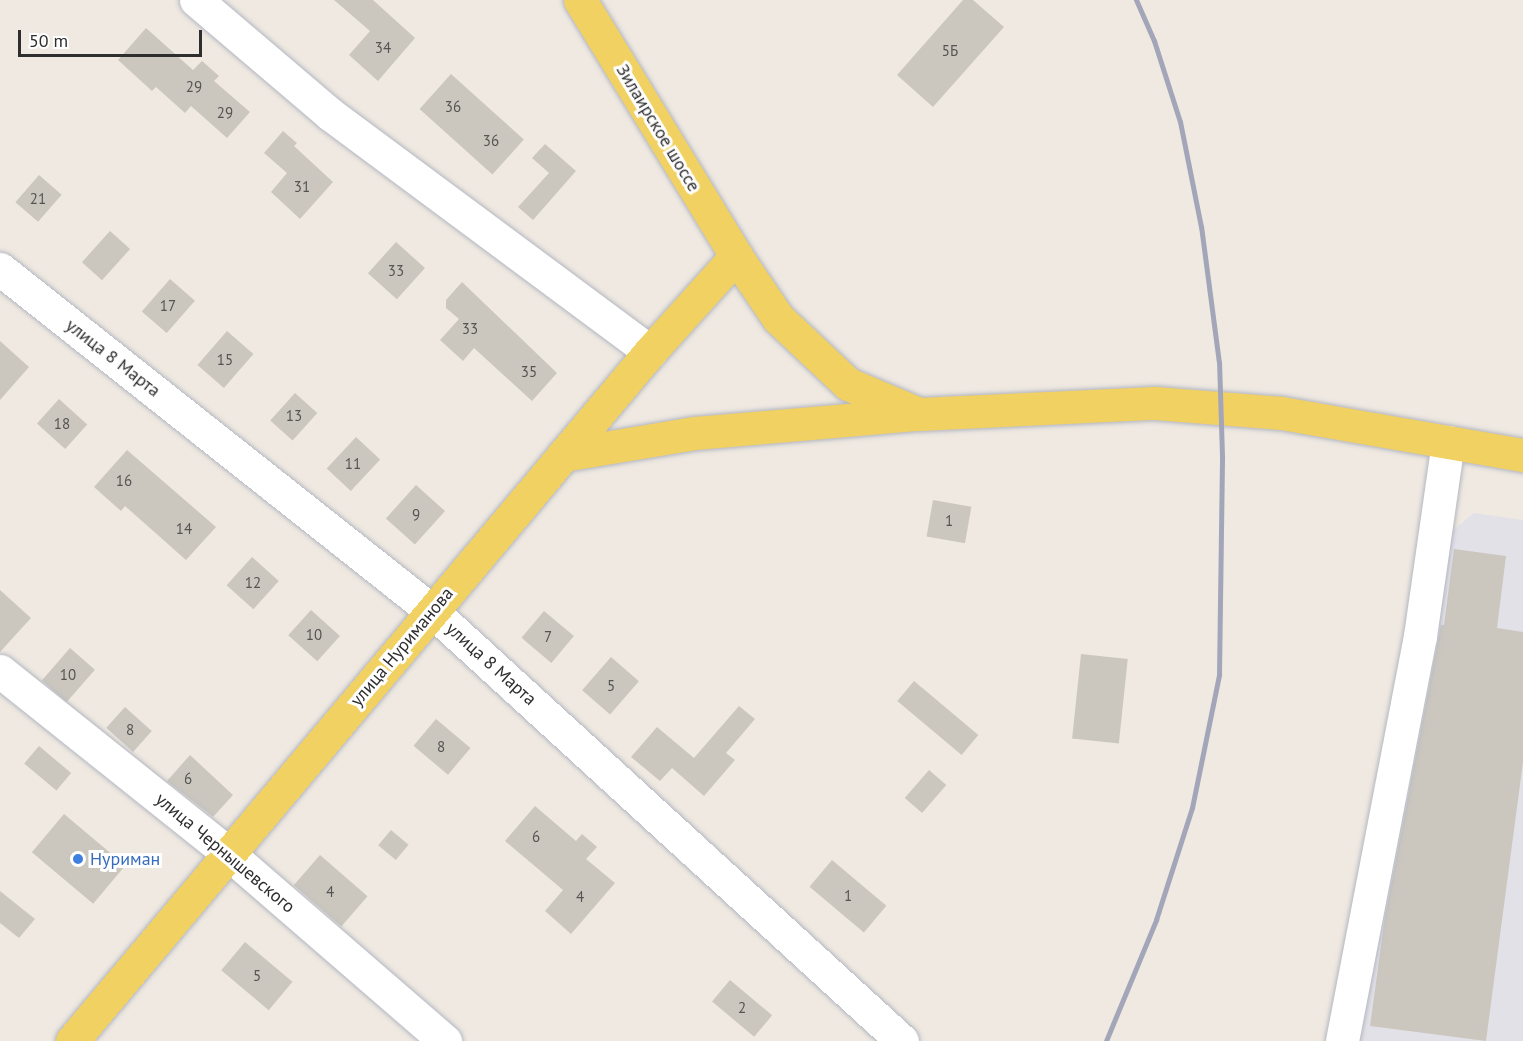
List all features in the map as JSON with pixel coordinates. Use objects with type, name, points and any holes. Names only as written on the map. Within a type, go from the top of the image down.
[{"type":"main road","name":"Зилаирское шоссе","points":[[580,0],[736,256],[778,318],[848,384],[920,414]]},
{"type":"main road","name":"улица Нуриманова","points":[[72,1041],[650,351],[736,256]]},
{"type":"main road","points":[[563,455],[695,433],[920,414],[1155,404],[1282,413],[1523,455]]},
{"type":"street","points":[[196,0],[330,114],[650,351]]},
{"type":"street","name":"улица 8 Марта","points":[[0,269],[432,611],[902,1041]]},
{"type":"street","points":[[1342,1041],[1420,636],[1448,442]]},
{"type":"street","name":"улица Чернышевского","points":[[0,671],[229,854],[445,1041]]},
{"type":"shaded area","points":[[1474,513],[1523,520],[1523,1041],[1357,1041],[1446,536]]},
{"type":"building","points":[[334,0],[373,0],[415,38],[378,81],[349,55],[370,31]]},
{"type":"building","points":[[963,0],[973,0],[1004,27],[933,107],[897,75]]},
{"type":"building","points":[[146,28],[193,70],[202,61],[219,76],[214,81],[250,112],[227,138],[191,106],[185,113],[156,87],[152,91],[118,60]]},
{"type":"building","points":[[451,74],[524,140],[492,175],[420,109]]},
{"type":"building","points":[[283,131],[297,143],[294,146],[333,182],[300,219],[271,192],[287,173],[264,153]]},
{"type":"building","points":[[545,144],[576,171],[533,220],[518,207],[549,173],[532,158]]},
{"type":"building","points":[[39,175],[62,195],[38,222],[15,202]]},
{"type":"building","points":[[110,231],[130,249],[102,280],[82,262]]},
{"type":"building","points":[[396,242],[425,268],[397,299],[368,273]]},
{"type":"building","points":[[170,279],[195,301],[167,333],[142,311]]},
{"type":"building","points":[[462,282],[557,373],[532,401],[474,348],[463,361],[440,340],[459,319],[446,308],[446,300]]},
{"type":"building","points":[[227,331],[253,354],[224,388],[197,365]]},
{"type":"building","points":[[0,341],[29,367],[0,400]]},
{"type":"building","points":[[295,393],[317,413],[293,441],[270,420]]},
{"type":"building","points":[[59,399],[87,424],[65,449],[37,424]]},
{"type":"building","points":[[356,437],[380,460],[351,491],[327,468]]},
{"type":"building","points":[[127,450],[216,527],[186,560],[125,506],[121,511],[94,487]]},
{"type":"building","points":[[416,485],[445,511],[415,545],[386,518]]},
{"type":"building","points":[[933,500],[971,507],[965,543],[927,536]]},
{"type":"building","points":[[1454,549],[1506,556],[1497,628],[1523,632],[1523,762],[1486,1041],[1370,1026],[1385,917],[1441,625],[1444,625]]},
{"type":"building","points":[[252,557],[279,581],[253,609],[227,585]]},
{"type":"building","points":[[0,590],[31,618],[0,652]]},
{"type":"building","points":[[311,610],[340,636],[317,661],[288,635]]},
{"type":"building","points":[[544,611],[574,636],[551,663],[522,638]]},
{"type":"building","points":[[70,648],[95,670],[67,702],[42,680]]},
{"type":"building","points":[[1081,654],[1128,659],[1119,743],[1072,739]]},
{"type":"building","points":[[611,657],[639,681],[610,714],[582,690]]},
{"type":"building","points":[[914,681],[978,735],[962,755],[897,701]]},
{"type":"building","points":[[739,706],[755,719],[726,753],[735,760],[704,796],[672,768],[660,781],[631,757],[657,727],[694,758]]},
{"type":"building","points":[[125,707],[152,731],[133,752],[106,728]]},
{"type":"building","points":[[436,719],[470,748],[448,775],[414,746]]},
{"type":"building","points":[[39,746],[71,773],[56,791],[24,764]]},
{"type":"building","points":[[190,755],[233,795],[213,817],[167,781]]},
{"type":"building","points":[[929,770],[946,785],[922,813],[905,798]]},
{"type":"building","points":[[535,806],[576,841],[582,834],[597,847],[586,859],[615,883],[571,934],[545,911],[563,890],[505,841]]},
{"type":"building","name":"Нуриман","points":[[64,814],[125,865],[93,904],[32,852]]},
{"type":"building","points":[[391,830],[409,845],[396,860],[378,845]]},
{"type":"building","points":[[320,855],[368,896],[341,927],[294,885]]},
{"type":"building","points":[[832,860],[886,906],[864,932],[810,887]]},
{"type":"building","points":[[0,891],[35,919],[19,938],[0,923]]},
{"type":"building","points":[[245,942],[292,982],[269,1010],[221,970]]},
{"type":"building","points":[[730,980],[772,1015],[754,1037],[712,1001]]},
{"type":"railway","points":[[1106,1041],[1156,920],[1192,808],[1219,675],[1222,456],[1219,363],[1201,227],[1180,122],[1154,41],[1136,0]]},
{"type":"place","name":"Нуриман","points":[[78,859]]}]
